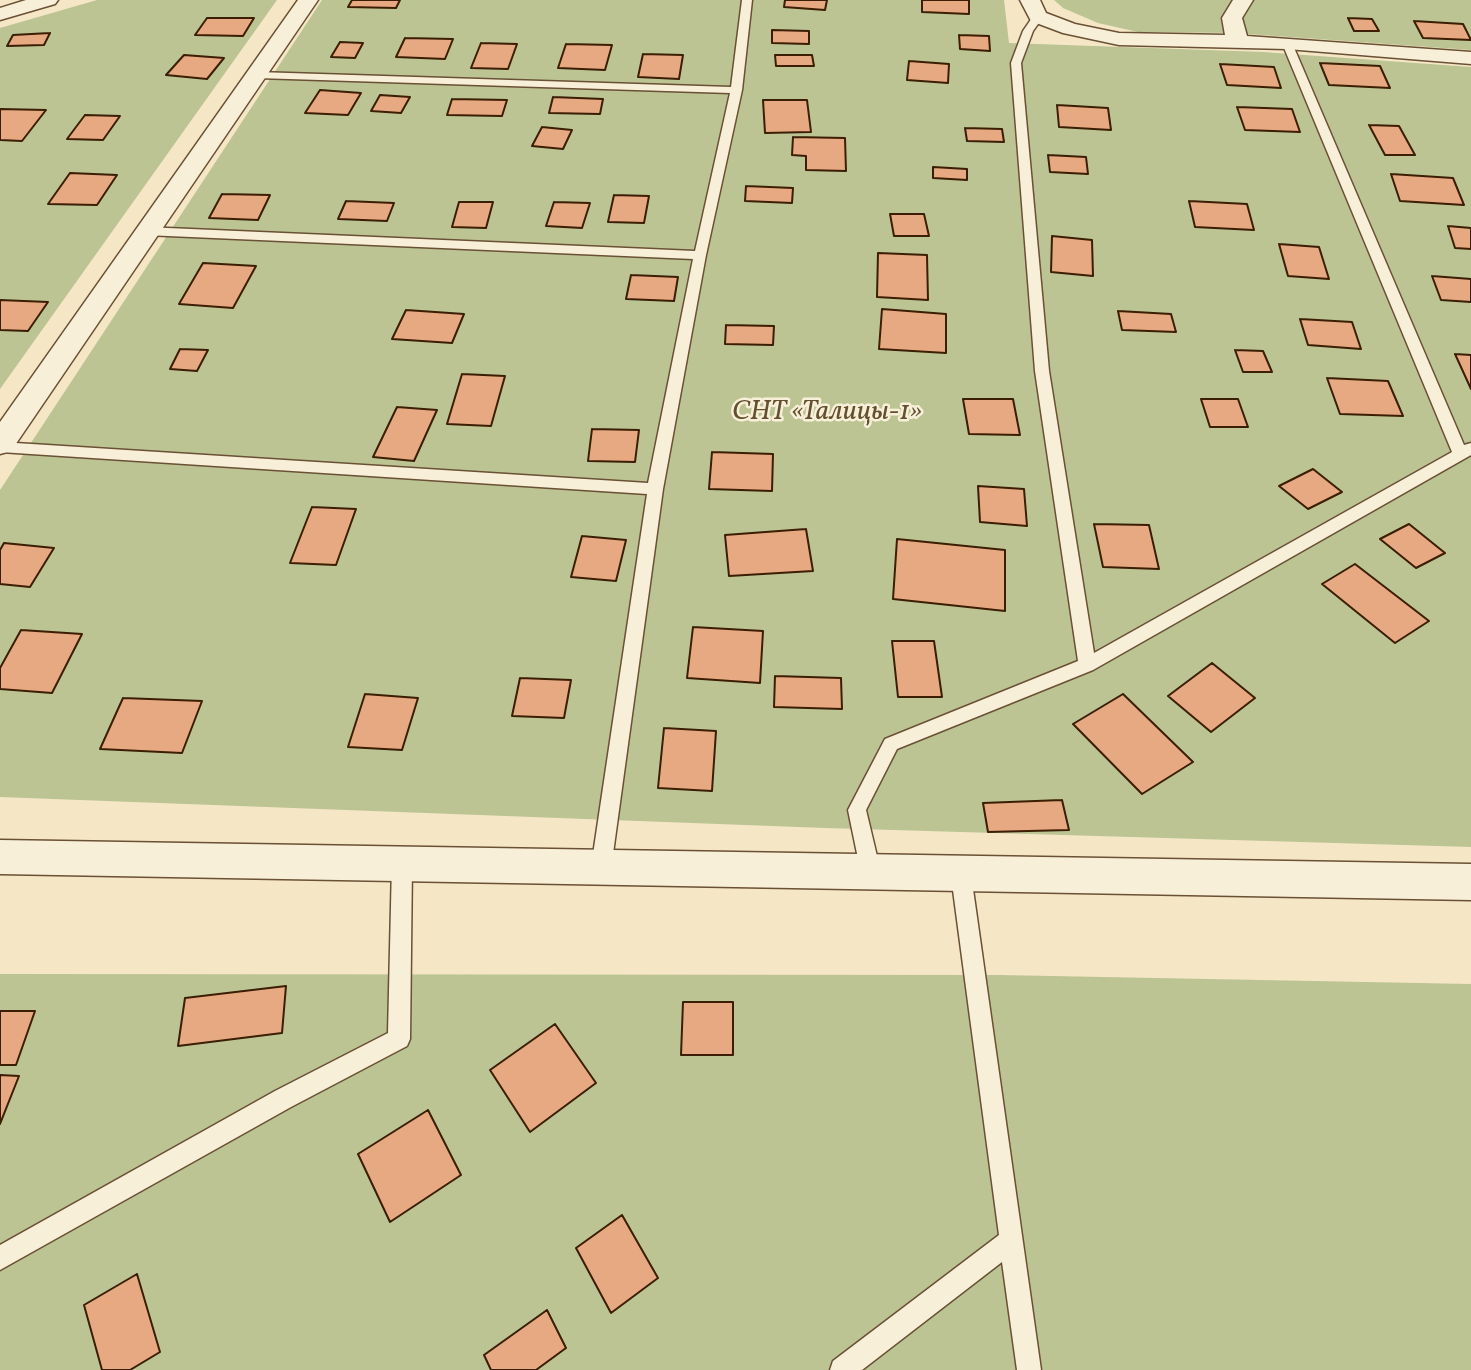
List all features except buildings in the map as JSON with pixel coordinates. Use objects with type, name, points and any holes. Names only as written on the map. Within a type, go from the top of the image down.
[{"type":"street","points":[[0,14],[48,0]]},
{"type":"street","points":[[0,445],[145,231],[257,75],[307,0]]},
{"type":"street","points":[[1240,41],[1234,33],[1232,18],[1242,0]]},
{"type":"street","points":[[1034,8],[1070,29],[1119,39],[1287,43],[1471,58]]},
{"type":"street","points":[[0,857],[1471,882]]},
{"type":"lane","points":[[601,868],[655,489],[700,255],[736,90],[747,0]]},
{"type":"lane","points":[[1034,8],[1016,63],[1042,371],[1087,665]]},
{"type":"lane","points":[[871,873],[857,810],[891,744],[1087,665],[1466,451],[1287,43]]},
{"type":"lane","points":[[257,75],[736,90]]},
{"type":"lane","points":[[145,231],[700,255]]},
{"type":"lane","points":[[0,445],[655,489]]},
{"type":"lane","points":[[0,1258],[283,1099],[399,1039],[402,864]]},
{"type":"lane","points":[[961,875],[1029,1370]]},
{"type":"lane","points":[[842,1370],[1011,1240]]},
{"type":"green space","points":[[97,0],[277,0],[0,389],[0,28]]},
{"type":"green space","name":"СНТ «Талицы-1»","points":[[322,0],[1004,0],[1009,43],[1263,52],[1471,67],[1471,847],[825,828],[0,797],[0,490]]},
{"type":"green space","points":[[1054,0],[1471,0],[1471,50],[1234,33],[1138,32],[1098,23],[1063,8]]},
{"type":"green space","points":[[0,974],[999,975],[1471,984],[1471,1370],[0,1370]]}]
